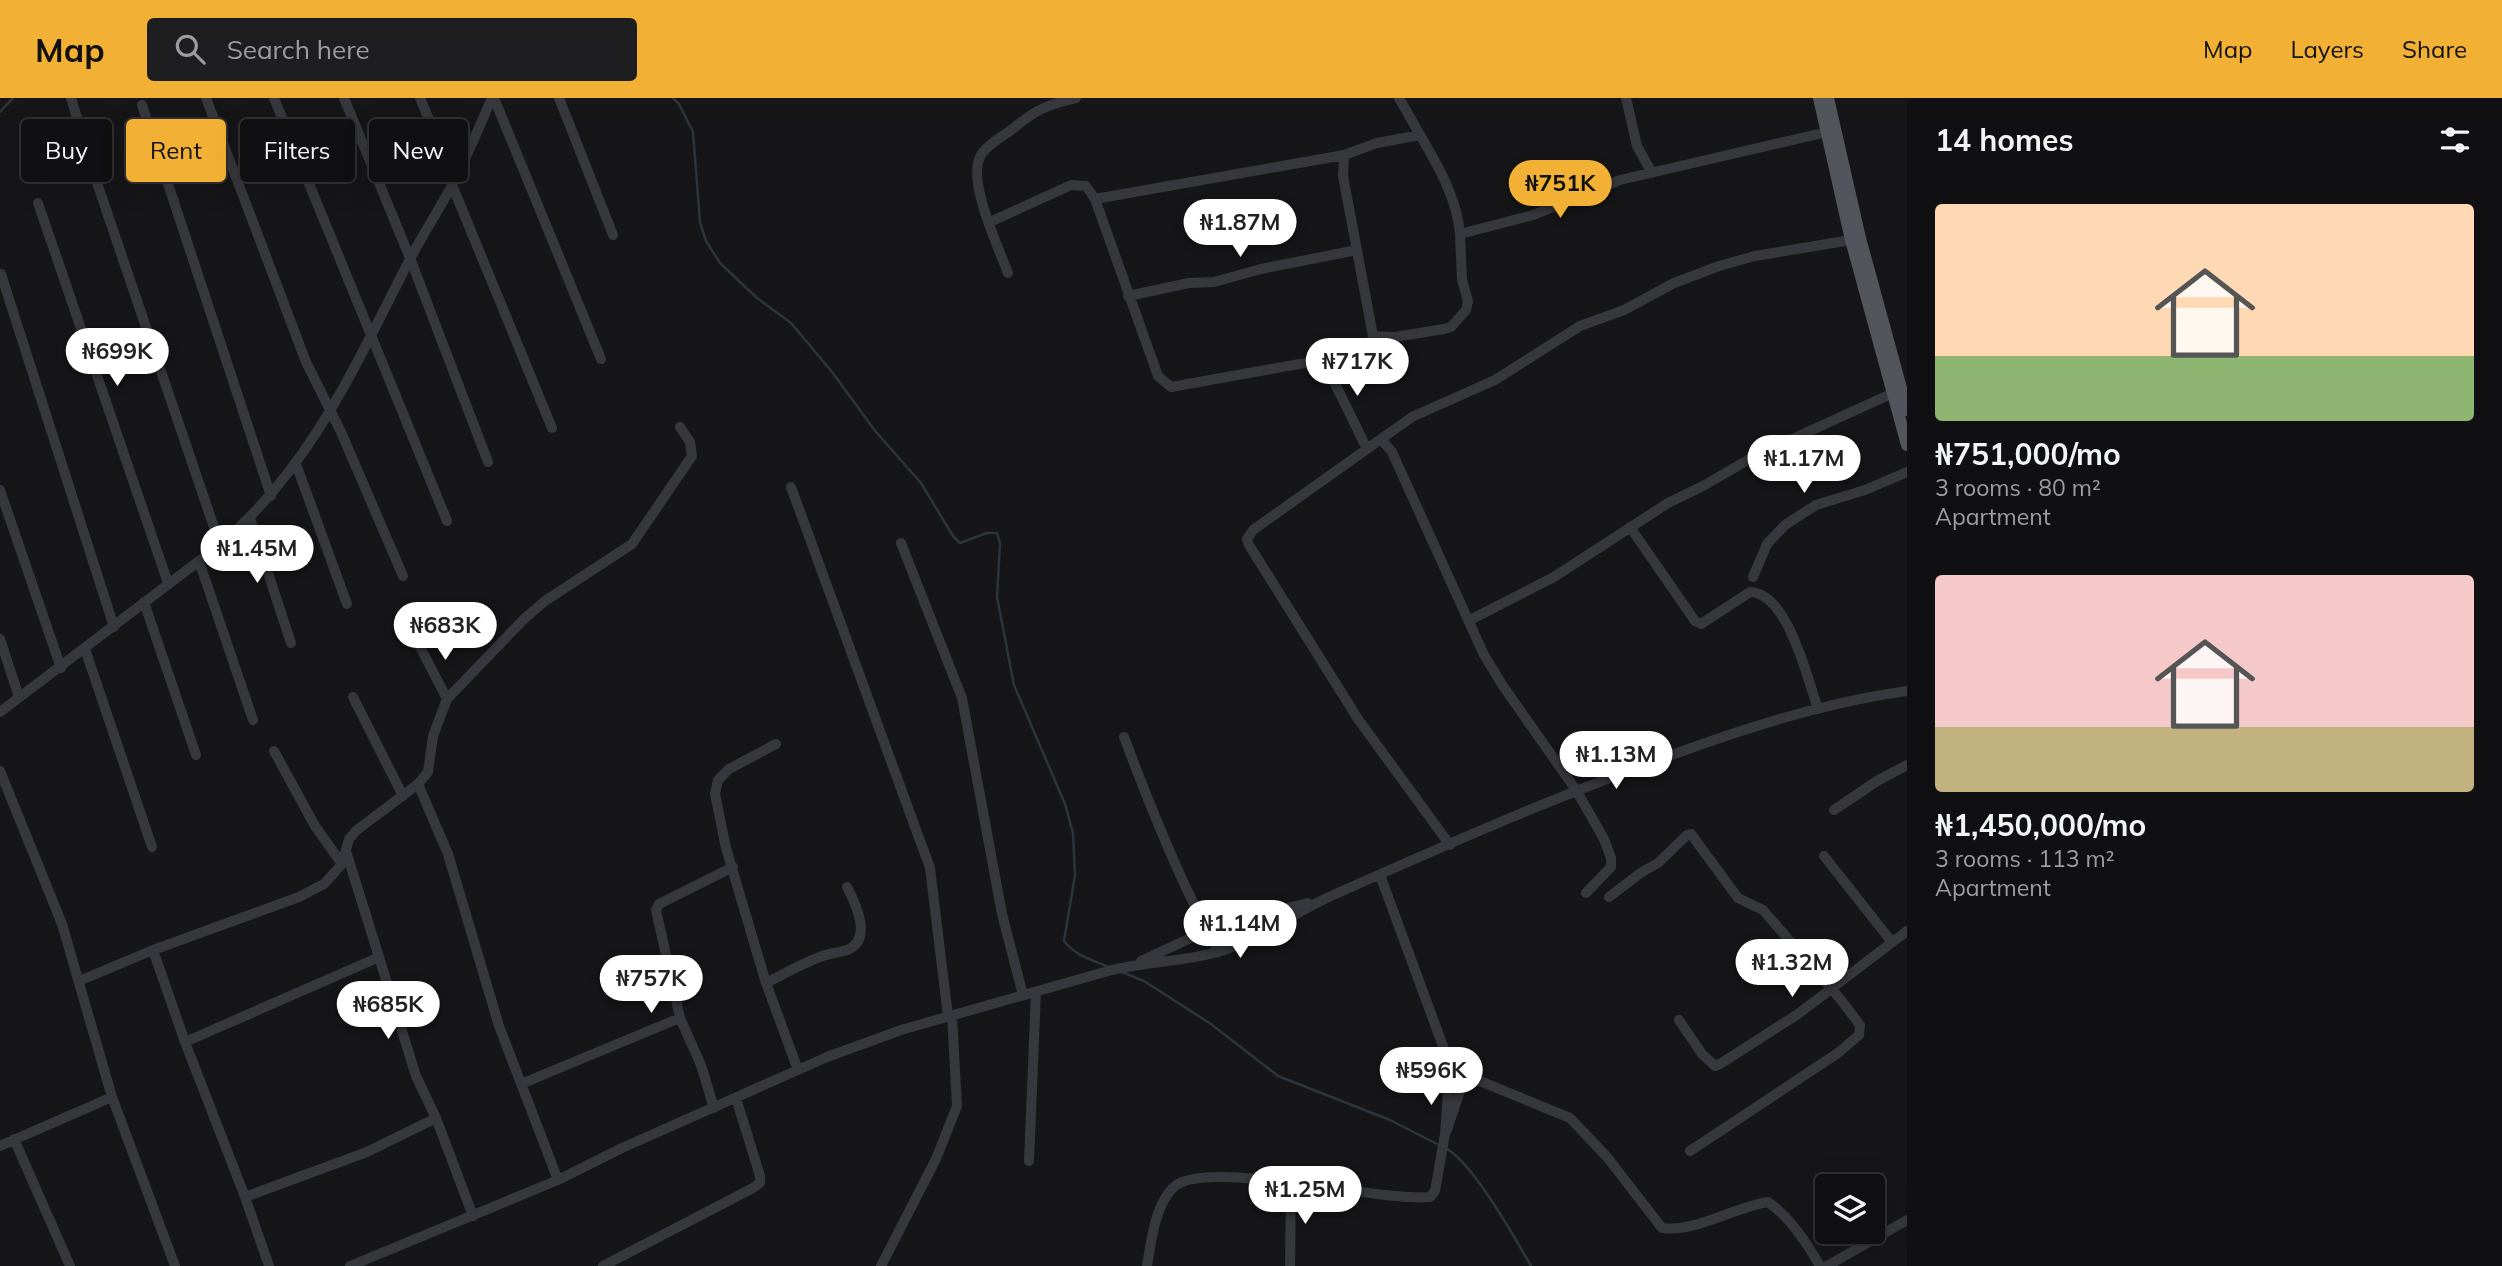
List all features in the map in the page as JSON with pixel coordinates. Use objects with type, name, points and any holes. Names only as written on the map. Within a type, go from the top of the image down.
[{"type":"main road","points":[[1819,98],[1851,240],[1907,445]]},
{"type":"main road","points":[[1828,98],[1860,238],[1907,410]]},
{"type":"street","points":[[71,98],[93,171],[220,545]]},
{"type":"street","points":[[206,98],[306,362],[341,432],[403,576]]},
{"type":"street","points":[[274,98],[447,521]]},
{"type":"street","points":[[344,98],[410,258],[488,461]]},
{"type":"street","points":[[420,98],[449,167],[452,186],[551,428]]},
{"type":"street","points":[[0,712],[220,545],[271,496],[296,464],[330,411],[372,337],[410,258],[452,186],[493,98]]},
{"type":"street","points":[[493,98],[601,359]]},
{"type":"street","points":[[559,98],[613,235]]},
{"type":"street","points":[[1008,273],[978,189],[976,174],[980,155],[1032,113],[1050,103],[1076,98]]},
{"type":"street","points":[[1373,336],[1395,337],[1451,327],[1466,310],[1468,301],[1462,280],[1458,219],[1444,178],[1399,98]]},
{"type":"street","points":[[1626,98],[1637,146],[1652,173]]},
{"type":"street","points":[[142,105],[271,496]]},
{"type":"street","points":[[1460,234],[1533,215],[1620,180],[1827,132]]},
{"type":"street","points":[[1095,199],[1345,155],[1377,143],[1420,135]]},
{"type":"street","points":[[990,222],[1071,186],[1086,186],[1095,199],[1158,376],[1171,387],[1323,359],[1359,351],[1370,345],[1373,336],[1343,176],[1345,155]]},
{"type":"street","points":[[38,203],[168,583]]},
{"type":"street","points":[[1450,845],[1357,719],[1247,539],[1252,530],[1412,417],[1495,380],[1580,326],[1624,310],[1674,283],[1718,266],[1755,256],[1851,240]]},
{"type":"street","points":[[1128,296],[1189,283],[1214,282],[1261,269],[1357,250]]},
{"type":"street","points":[[1,274],[114,627]]},
{"type":"street","points":[[1323,359],[1367,449]]},
{"type":"street","points":[[1469,620],[1554,577],[1668,503],[1753,457],[1893,393]]},
{"type":"street","points":[[79,981],[153,950],[299,897],[324,884],[342,864],[349,839],[357,830],[418,784],[428,772],[433,736],[447,699],[524,619],[545,601],[632,544],[692,456],[690,442],[680,428]]},
{"type":"street","points":[[1381,439],[1392,452],[1484,655],[1576,790],[1604,839],[1611,867],[1586,893]]},
{"type":"street","points":[[296,464],[347,604]]},
{"type":"street","points":[[1753,577],[1767,544],[1785,525],[1816,505],[1866,490],[1907,472]]},
{"type":"street","points":[[792,487],[930,868],[950,1015],[957,1106],[936,1159],[881,1266]]},
{"type":"street","points":[[0,490],[61,668]]},
{"type":"street","points":[[250,518],[291,643]]},
{"type":"street","points":[[1630,527],[1695,621],[1701,624],[1709,620],[1750,592],[1769,597],[1789,627],[1818,709]]},
{"type":"street","points":[[901,543],[961,698],[1002,914],[1023,995]]},
{"type":"street","points":[[199,561],[253,720]]},
{"type":"street","points":[[144,602],[196,755]]},
{"type":"street","points":[[0,639],[19,697]]},
{"type":"street","points":[[416,639],[447,699]]},
{"type":"street","points":[[85,649],[152,847]]},
{"type":"street","points":[[350,1266],[558,1180],[798,1070],[901,1030],[1133,964],[1218,952],[1329,897],[1576,790],[1712,740],[1864,697],[1907,691]]},
{"type":"street","points":[[353,697],[403,796]]},
{"type":"street","points":[[1124,737],[1183,885],[1218,952]]},
{"type":"street","points":[[776,744],[729,769],[718,780],[715,794],[726,848],[766,983],[798,1070]]},
{"type":"street","points":[[274,751],[315,826],[342,864]]},
{"type":"street","points":[[1834,810],[1877,781],[1907,765]]},
{"type":"street","points":[[0,771],[62,924],[112,1097],[175,1266]]},
{"type":"street","points":[[418,784],[448,854],[499,1026],[558,1180]]},
{"type":"street","points":[[1609,897],[1658,863],[1691,834],[1738,898],[1763,911],[1860,1025],[1859,1035],[1838,1054],[1690,1151]]},
{"type":"street","points":[[346,851],[416,1076],[436,1118],[473,1216]]},
{"type":"street","points":[[1824,856],[1891,941]]},
{"type":"street","points":[[714,1108],[701,1065],[680,1018],[656,910],[659,904],[733,867]]},
{"type":"street","points":[[1380,875],[1450,1065]]},
{"type":"street","points":[[766,983],[800,965],[849,949],[859,941],[861,931],[856,903],[847,887]]},
{"type":"street","points":[[1133,964],[1206,930],[1243,917],[1329,897]]},
{"type":"street","points":[[1679,1020],[1702,1054],[1715,1066],[1798,1014],[1907,931]]},
{"type":"street","points":[[153,950],[184,1042],[269,1266]]},
{"type":"street","points":[[184,1042],[377,957]]},
{"type":"street","points":[[1029,1161],[1036,992]]},
{"type":"street","points":[[521,1084],[680,1018]]},
{"type":"street","points":[[1147,1266],[1160,1209],[1176,1186],[1190,1180],[1212,1178],[1291,1183],[1430,1198],[1435,1191],[1445,1134],[1449,1081],[1447,1071],[1450,1065],[1457,1062],[1464,1064],[1469,1070],[1445,1134]]},
{"type":"street","points":[[1449,1081],[1455,1085],[1466,1081],[1570,1118],[1607,1157],[1662,1228],[1682,1228],[1768,1202],[1790,1222],[1820,1266]]},
{"type":"street","points":[[0,1146],[112,1097]]},
{"type":"street","points":[[603,1266],[760,1183],[736,1098]]},
{"type":"street","points":[[245,1198],[367,1152],[436,1118]]},
{"type":"street","points":[[14,1139],[70,1266]]},
{"type":"street","points":[[1290,1266],[1291,1183]]},
{"type":"street","points":[[1827,1266],[1907,1220]]},
{"type":"waterway","points":[[0,112],[13,98]]},
{"type":"waterway","points":[[673,98],[679,104],[693,132],[700,222],[706,241],[720,263],[757,298],[791,323],[832,372],[876,432],[921,483],[960,543],[987,533],[997,533],[1000,543],[997,597],[1014,685],[1065,804],[1073,833],[1075,875],[1064,941],[1079,954],[1109,967]]},
{"type":"waterway","points":[[1122,972],[1144,981],[1211,1024],[1278,1076],[1390,1120],[1439,1145]]},
{"type":"waterway","points":[[1445,1148],[1468,1168],[1480,1184],[1531,1266]]}]
